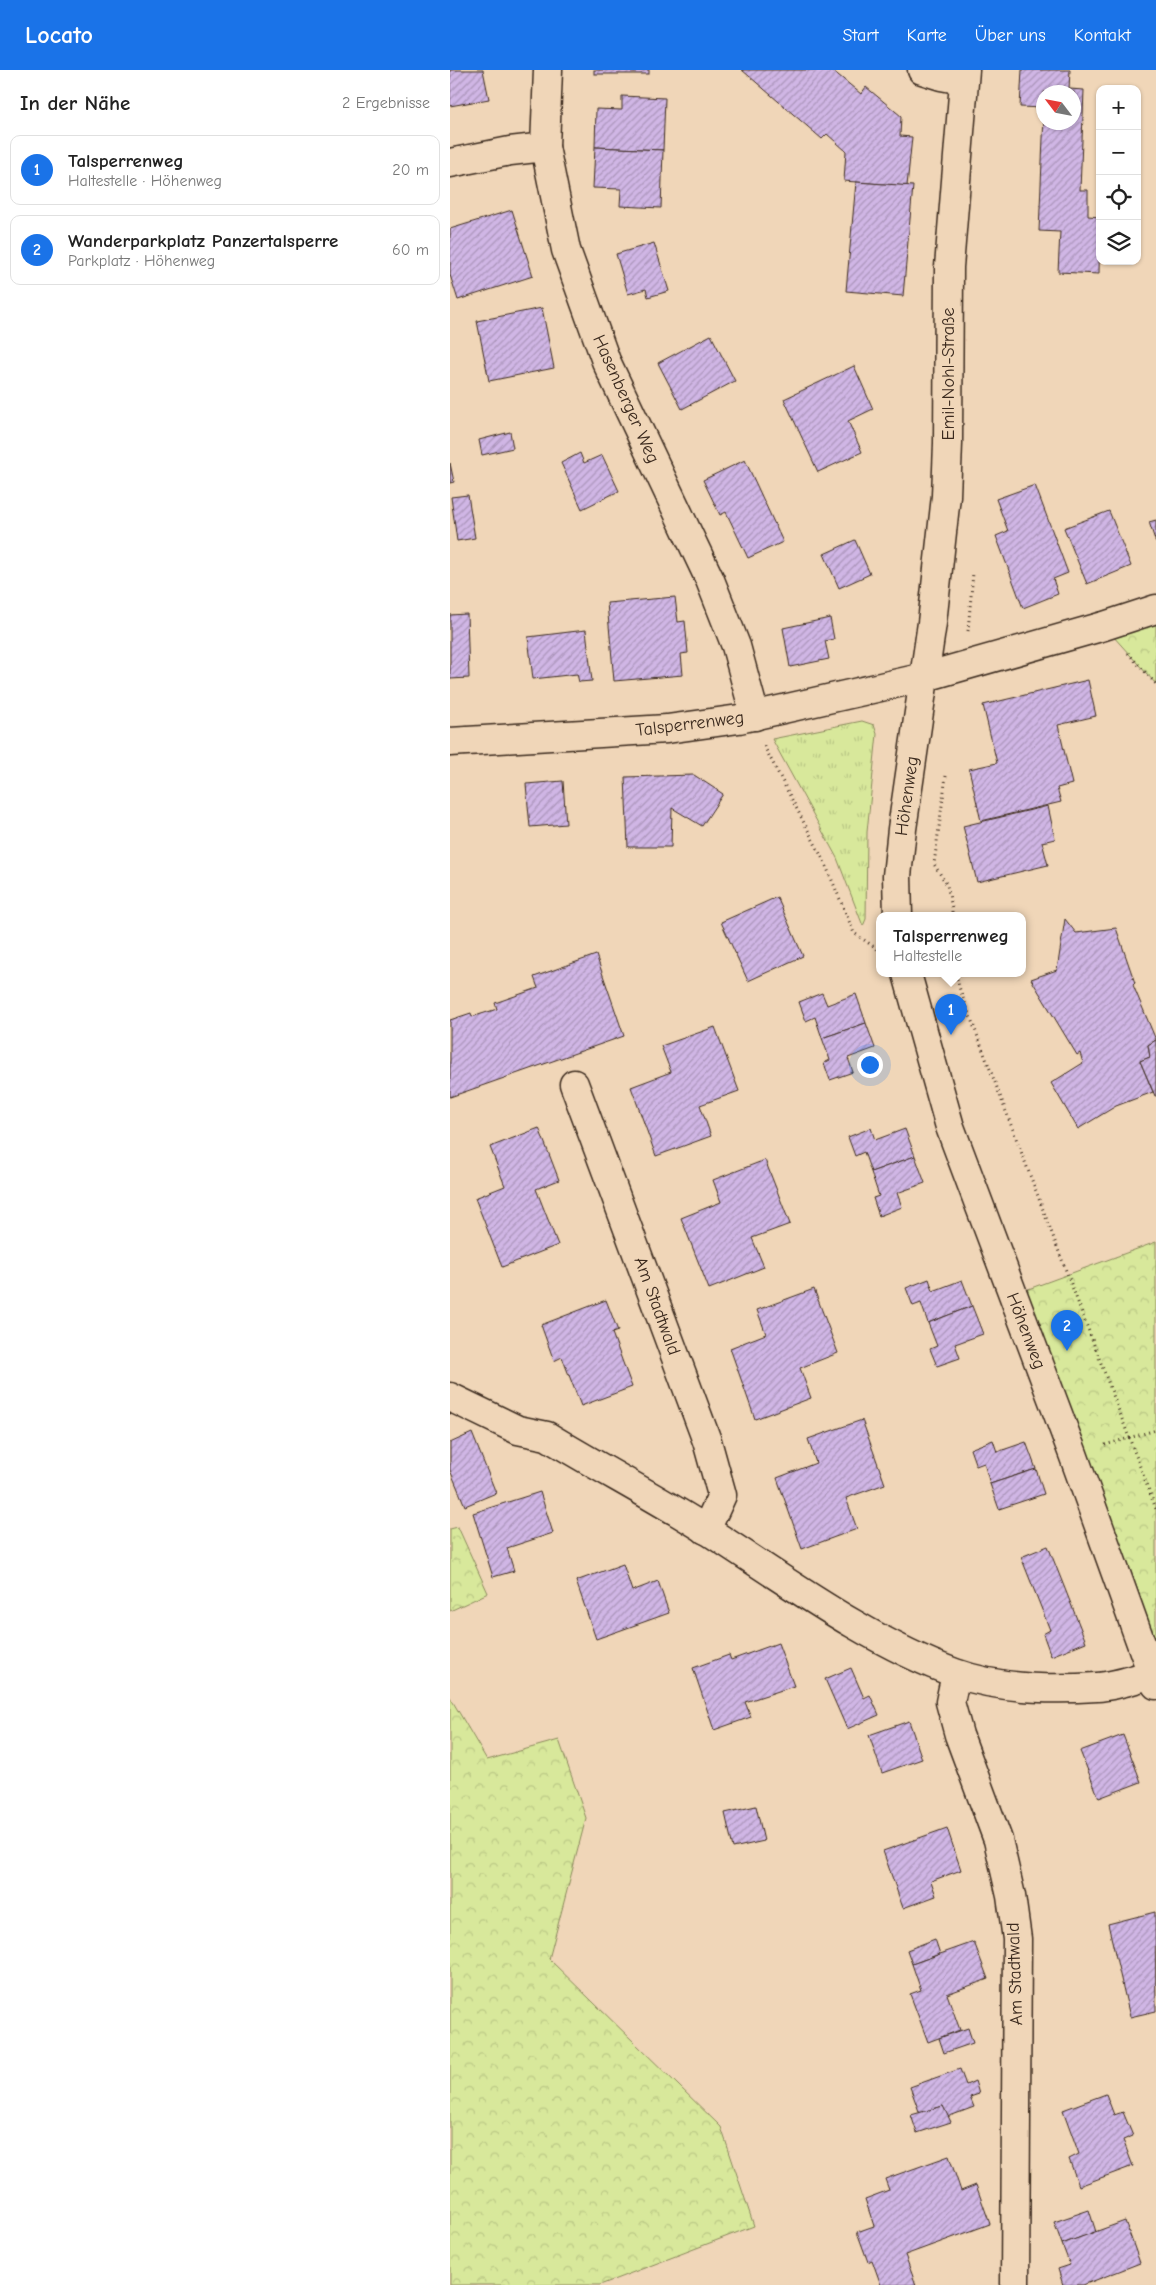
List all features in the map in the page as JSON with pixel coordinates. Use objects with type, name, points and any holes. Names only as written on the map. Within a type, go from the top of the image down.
[{"type":"street","name":"Hasenberger Weg","points":[[548,70],[545,147],[566,250],[606,361],[710,580],[736,646],[755,716]]},
{"type":"street","points":[[922,70],[941,76],[964,75]]},
{"type":"street","name":"Emil-Nohl-Straße","points":[[925,677],[946,496],[949,267],[964,75]]},
{"type":"street","points":[[450,163],[510,151],[545,147]]},
{"type":"street","name":"Talsperrenweg","points":[[450,742],[667,729],[755,716],[925,677],[1104,626],[1156,609]]},
{"type":"street","name":"Höhenweg","points":[[898,912],[897,876],[902,829],[925,677]]},
{"type":"street","name":"Höhenweg","points":[[908,977],[950,1127],[1073,1454],[1154,1679]]},
{"type":"street","name":"Am Stadtwald","points":[[574,1084],[707,1441],[722,1495],[706,1530]]},
{"type":"street","points":[[450,1397],[518,1430],[548,1436],[706,1530],[894,1646],[956,1674],[1021,1686],[1062,1688],[1098,1687],[1154,1679]]},
{"type":"street","name":"Am Stadtwald","points":[[956,1674],[950,1702],[959,1734],[998,1840],[1011,1896],[1017,1939],[1015,2285]]},
{"type":"path","points":[[1104,626],[1156,684]]},
{"type":"path","points":[[755,716],[759,736],[824,861],[854,933],[876,948]]},
{"type":"path","points":[[934,864],[946,885],[952,912]]},
{"type":"path","points":[[957,977],[1156,1509]]},
{"type":"path","points":[[1073,1454],[1156,1430]]},
{"type":"green space","points":[[1156,609],[1156,684],[1104,626]]},
{"type":"green space","points":[[862,721],[874,725],[877,734],[867,832],[866,919],[863,926],[837,858],[772,739]]},
{"type":"green space","points":[[1156,1242],[1156,1685],[1012,1295]]},
{"type":"green space","points":[[458,1527],[488,1593],[450,1611],[450,1529]]},
{"type":"green space","points":[[450,1697],[487,1760],[559,1740],[586,1818],[549,1959],[721,2127],[754,2226],[600,2285],[450,2285]]},
{"type":"building","points":[[450,70],[483,70],[489,99],[450,106]]},
{"type":"building","points":[[594,70],[649,70],[649,74],[594,74]]},
{"type":"building","points":[[742,70],[832,70],[861,94],[866,87],[901,116],[900,136],[912,137],[907,186],[844,181],[846,151],[827,134],[822,139]]},
{"type":"building","points":[[1022,70],[1070,70],[1069,85],[1036,85],[1036,108],[1020,107]]},
{"type":"building","points":[[1081,90],[1084,90],[1080,190],[1088,190],[1088,216],[1096,217],[1096,265],[1099,265],[1099,274],[1058,272],[1060,232],[1039,231],[1043,130],[1081,130]]},
{"type":"building","points":[[622,96],[665,98],[663,150],[595,147],[596,109],[622,110]]},
{"type":"building","points":[[595,147],[663,150],[661,208],[620,206],[621,189],[593,188]]},
{"type":"building","points":[[856,182],[913,186],[903,296],[846,291]]},
{"type":"building","points":[[512,210],[533,276],[458,300],[450,275],[450,229]]},
{"type":"building","points":[[654,243],[669,291],[648,297],[646,289],[628,294],[616,254]]},
{"type":"building","points":[[542,308],[554,368],[489,381],[477,321]]},
{"type":"building","points":[[711,335],[735,381],[682,409],[658,363]]},
{"type":"building","points":[[854,366],[873,409],[848,421],[862,452],[818,472],[784,399]]},
{"type":"building","points":[[510,432],[513,448],[482,455],[479,440]]},
{"type":"building","points":[[580,453],[584,463],[602,455],[619,491],[582,509],[561,463]]},
{"type":"building","points":[[745,460],[783,542],[748,558],[726,512],[720,515],[703,480]]},
{"type":"building","points":[[450,463],[454,482],[450,483]]},
{"type":"building","points":[[1035,485],[1068,573],[1053,579],[1058,594],[1023,608],[996,536],[1008,531],[996,499]]},
{"type":"building","points":[[468,495],[475,538],[457,541],[451,497]]},
{"type":"building","points":[[1109,511],[1131,566],[1087,584],[1064,528]]},
{"type":"building","points":[[1156,520],[1156,543],[1149,522]]},
{"type":"building","points":[[855,540],[870,574],[839,588],[824,554]]},
{"type":"building","points":[[675,597],[678,622],[685,621],[688,653],[681,654],[683,675],[614,681],[607,603]]},
{"type":"building","points":[[467,614],[469,678],[450,679],[450,615]]},
{"type":"building","points":[[830,618],[834,639],[825,641],[829,659],[790,667],[783,628]]},
{"type":"building","points":[[586,630],[592,681],[579,682],[577,674],[533,679],[528,637]]},
{"type":"building","points":[[1088,680],[1096,716],[1058,725],[1072,784],[1057,788],[1061,802],[981,821],[969,769],[997,763],[983,705]]},
{"type":"building","points":[[694,775],[723,794],[702,826],[672,808],[671,847],[628,847],[625,777]]},
{"type":"building","points":[[563,781],[566,824],[530,827],[526,784]]},
{"type":"building","points":[[1048,806],[1055,839],[1042,842],[1048,865],[977,882],[963,826]]},
{"type":"building","points":[[777,897],[803,956],[748,981],[721,922]]},
{"type":"building","points":[[1065,919],[1076,933],[1116,928],[1135,983],[1133,985],[1156,1040],[1148,1045],[1150,1057],[1140,1061],[1153,1092],[1116,1106],[1078,1129],[1051,1083],[1083,1063],[1080,1053],[1077,1055],[1031,979],[1057,970]]},
{"type":"building","points":[[596,955],[624,1036],[450,1097],[450,1020],[471,1013],[472,1017],[497,1009],[495,1003],[538,988],[534,977]]},
{"type":"building","points":[[822,993],[827,1005],[856,994],[866,1023],[822,1038],[815,1017],[806,1021],[799,1002]]},
{"type":"building","points":[[866,1023],[875,1048],[848,1058],[853,1072],[830,1080],[824,1063],[830,1060],[822,1038]]},
{"type":"building","points":[[715,1027],[739,1091],[700,1105],[711,1136],[656,1156],[631,1087],[671,1072],[661,1046]]},
{"type":"building","points":[[1156,1040],[1155,1096],[1140,1061],[1150,1057],[1148,1045]]},
{"type":"building","points":[[539,1128],[559,1180],[536,1189],[558,1245],[502,1267],[475,1198],[505,1186],[490,1147]]},
{"type":"building","points":[[871,1128],[875,1140],[905,1129],[915,1156],[871,1172],[864,1152],[855,1156],[848,1137]]},
{"type":"building","points":[[915,1156],[925,1183],[897,1193],[902,1207],[879,1216],[873,1198],[879,1196],[871,1172]]},
{"type":"building","points":[[765,1160],[790,1224],[752,1238],[764,1267],[709,1289],[681,1218],[721,1202],[713,1180]]},
{"type":"building","points":[[929,1279],[933,1291],[962,1280],[972,1306],[928,1323],[921,1303],[913,1306],[906,1288]]},
{"type":"building","points":[[814,1289],[838,1353],[800,1368],[811,1398],[755,1419],[730,1348],[766,1334],[757,1310]]},
{"type":"building","points":[[606,1300],[618,1331],[612,1333],[632,1387],[581,1406],[562,1357],[554,1361],[541,1325]]},
{"type":"building","points":[[972,1306],[983,1334],[955,1344],[960,1358],[937,1366],[930,1349],[937,1346],[928,1323]]},
{"type":"building","points":[[862,1420],[885,1484],[846,1498],[857,1529],[802,1549],[777,1478],[816,1463],[808,1439]]},
{"type":"building","points":[[472,1433],[496,1493],[465,1506],[450,1470],[450,1443]]},
{"type":"building","points":[[993,1440],[997,1452],[1026,1442],[1036,1469],[990,1484],[984,1463],[976,1466],[970,1449]]},
{"type":"building","points":[[1036,1469],[1044,1494],[999,1509],[990,1484]]},
{"type":"building","points":[[540,1492],[553,1533],[507,1548],[514,1571],[493,1577],[473,1513]]},
{"type":"building","points":[[1048,1546],[1086,1642],[1051,1656],[1043,1634],[1050,1630],[1021,1557]]},
{"type":"building","points":[[623,1564],[632,1591],[658,1581],[669,1613],[596,1639],[576,1581]]},
{"type":"building","points":[[778,1643],[794,1686],[745,1702],[751,1717],[714,1730],[693,1668],[729,1655],[731,1660]]},
{"type":"building","points":[[851,1668],[864,1698],[870,1695],[879,1715],[847,1729],[825,1679]]},
{"type":"building","points":[[909,1721],[922,1759],[882,1773],[869,1735]]},
{"type":"building","points":[[1123,1735],[1141,1782],[1099,1798],[1080,1751]]},
{"type":"building","points":[[756,1806],[764,1841],[733,1848],[725,1813]]},
{"type":"building","points":[[947,1828],[961,1870],[931,1881],[936,1896],[903,1908],[883,1851]]},
{"type":"building","points":[[1155,1912],[1156,2011],[1130,2017],[1108,1924]]},
{"type":"building","points":[[935,1939],[940,1954],[912,1964],[907,1950]]},
{"type":"building","points":[[974,1942],[988,1979],[947,1994],[960,2030],[928,2042],[910,1994],[921,1990],[912,1964]]},
{"type":"building","points":[[968,2028],[973,2043],[944,2053],[939,2038]]},
{"type":"building","points":[[960,2069],[966,2085],[975,2081],[979,2094],[970,2097],[974,2107],[947,2117],[943,2106],[920,2114],[910,2087]]},
{"type":"building","points":[[1106,2094],[1114,2115],[1123,2112],[1133,2136],[1123,2140],[1133,2166],[1079,2186],[1069,2159],[1079,2154],[1063,2110]]},
{"type":"building","points":[[943,2106],[951,2122],[917,2133],[911,2115]]},
{"type":"building","points":[[949,2156],[961,2191],[976,2185],[990,2224],[905,2255],[916,2285],[881,2285],[872,2260],[868,2262],[857,2232],[874,2226],[865,2199],[889,2190],[885,2179]]},
{"type":"building","points":[[1089,2210],[1096,2232],[1062,2244],[1054,2222]]},
{"type":"building","points":[[1125,2221],[1140,2263],[1083,2285],[1063,2285],[1058,2269],[1070,2265],[1062,2244]]},
{"type":"place","name":"Talsperrenweg","points":[[951,1035]]},
{"type":"place","name":"Wanderparkplatz Panzertalsperre","points":[[1067,1351]]}]
